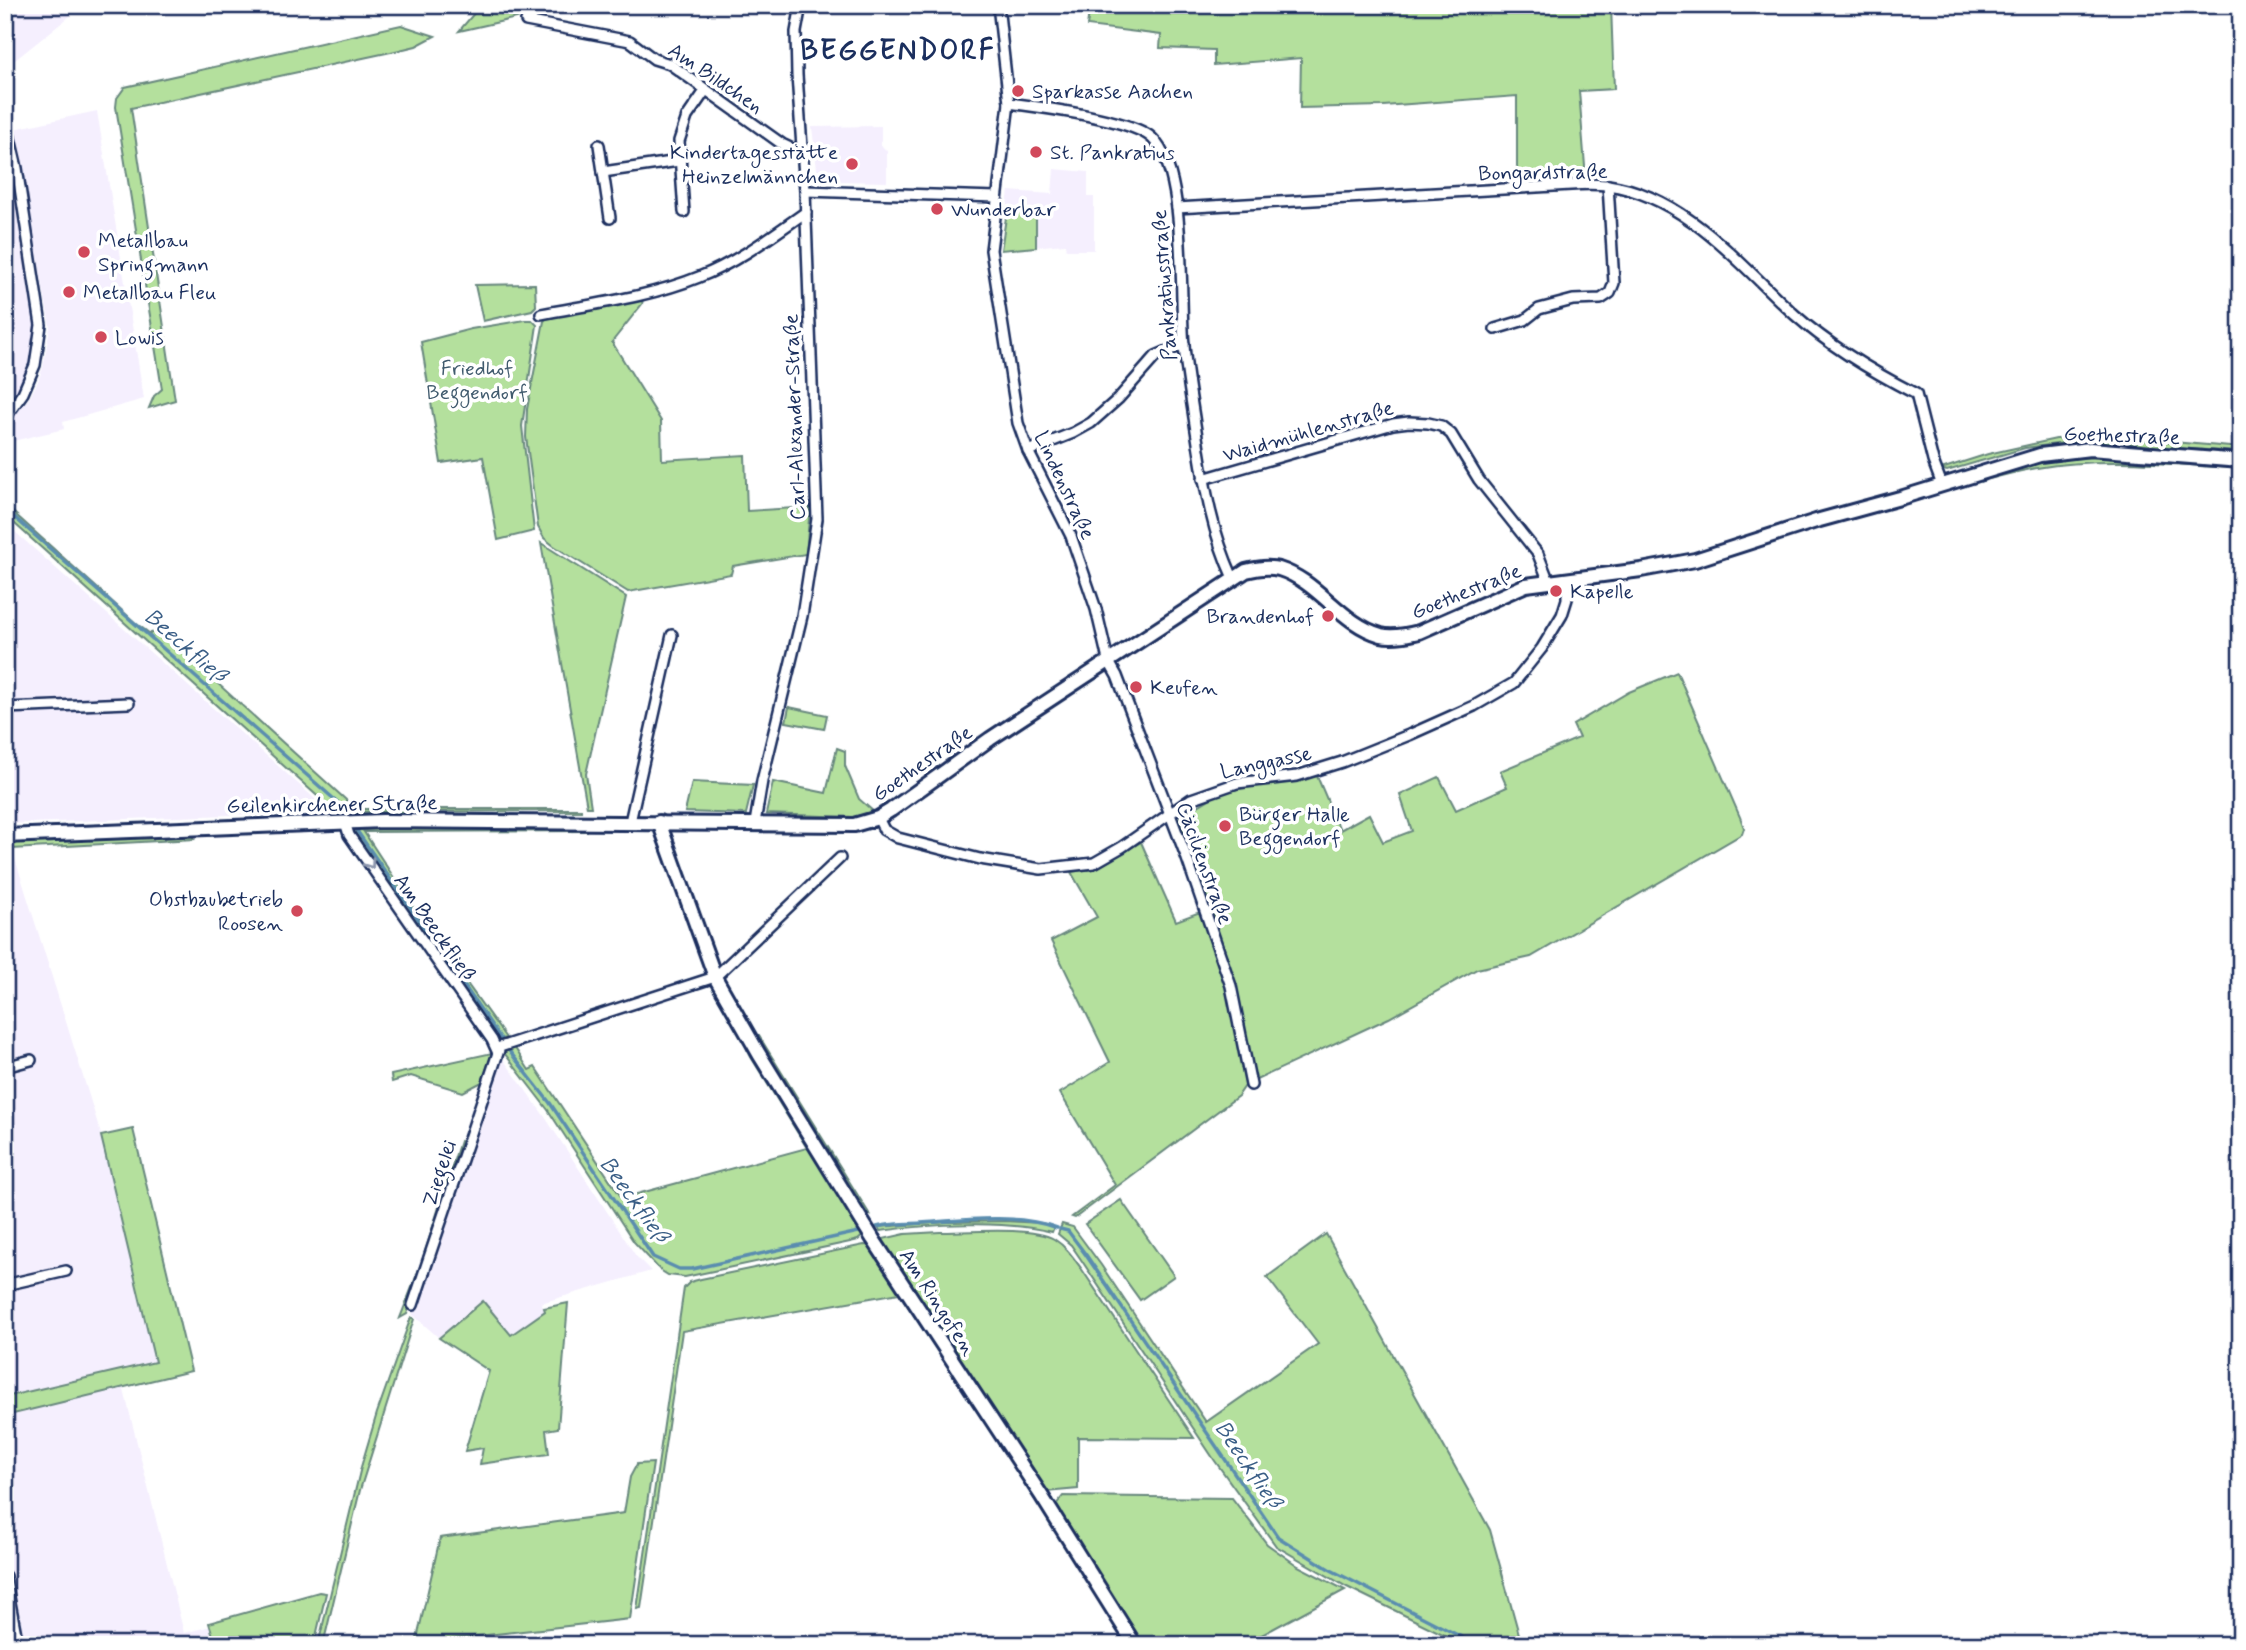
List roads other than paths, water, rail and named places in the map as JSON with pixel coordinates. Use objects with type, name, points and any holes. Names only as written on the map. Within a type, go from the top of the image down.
[{"type":"street","name":"Carl-Alexander-Straße","points":[[755,823],[762,781],[802,616],[817,519],[806,212],[796,32],[801,5]]},
{"type":"street","name":"Lindenstraße","points":[[998,5],[1009,103],[991,250],[1018,423],[1028,451],[1076,549],[1097,609],[1108,660]]},
{"type":"street","name":"Am Bildchen","points":[[526,21],[630,41],[654,59],[670,64],[705,92],[782,144],[803,154]]},
{"type":"street","points":[[684,212],[678,141],[682,129],[705,92]]},
{"type":"street","name":"Pankratiusstraße","points":[[1009,103],[1063,110],[1142,130],[1164,153],[1177,208],[1184,344],[1203,479],[1214,533],[1233,578]]},
{"type":"street","points":[[5,117],[17,168],[41,325],[35,365],[23,393],[5,418]]},
{"type":"street","points":[[599,145],[610,218]]},
{"type":"street","points":[[603,172],[679,162]]},
{"type":"street","name":"Bongardstraße","points":[[1177,208],[1571,184],[1608,185],[1632,192],[1662,204],[1698,226],[1806,324],[1845,353],[1916,394],[1942,485]]},
{"type":"street","points":[[1495,328],[1525,320],[1539,309],[1573,300],[1601,299],[1610,293],[1614,284],[1608,185]]},
{"type":"street","points":[[805,191],[997,197]]},
{"type":"street","points":[[541,314],[639,295],[702,276],[769,238],[806,212]]},
{"type":"street","points":[[1028,451],[1091,423],[1118,400],[1156,356],[1184,344]]},
{"type":"street","name":"Waidmühlenstraße","points":[[1203,479],[1393,424],[1409,422],[1441,426],[1451,434],[1479,480],[1538,554],[1549,582]]},
{"type":"street","name":"Goethestraße","points":[[659,822],[854,825],[878,818],[990,739],[1246,571],[1264,567],[1279,569],[1297,578],[1359,625],[1391,636],[1419,632],[1526,585],[1695,560],[2040,454],[2080,450],[2241,461]]},
{"type":"street","name":"Langgasse","points":[[878,818],[884,830],[915,844],[980,859],[1041,869],[1094,863],[1191,799],[1237,783],[1297,776],[1342,762],[1474,706],[1514,683],[1542,648],[1562,615],[1567,599],[1567,579]]},
{"type":"street","points":[[630,822],[672,635]]},
{"type":"street","name":"Cäcilienstraße","points":[[1108,660],[1117,676],[1186,856],[1231,986],[1251,1085]]},
{"type":"street","points":[[5,708],[129,703]]},
{"type":"street","name":"Geilenkirchener Straße","points":[[5,836],[345,822],[659,822]]},
{"type":"street","name":"Am Beeckfließ","points":[[345,822],[349,835],[497,1051]]},
{"type":"street","name":"Am Ringofen","points":[[659,822],[715,977],[772,1077],[873,1240],[1034,1483],[1135,1645]]},
{"type":"street","points":[[497,1051],[508,1042],[715,977],[840,859]]},
{"type":"street","name":"Ziegelei","points":[[413,1306],[497,1051]]},
{"type":"street","points":[[5,1067],[31,1060]]},
{"type":"street","points":[[5,1285],[66,1271]]},
{"type":"street","points":[[5,1576],[18,1645]]},
{"type":"waterway","name":"Beeckfließ","points":[[5,509],[343,807]]},
{"type":"waterway","name":"Beeckfließ","points":[[357,831],[501,1039]]},
{"type":"waterway","name":"Beeckfließ","points":[[510,1052],[550,1103],[653,1257],[679,1269],[692,1269],[863,1231]]},
{"type":"waterway","name":"Beeckfließ","points":[[877,1227],[1007,1219],[1057,1228]]},
{"type":"waterway","name":"Beeckfließ","points":[[1060,1229],[1068,1231],[1086,1255],[1278,1537],[1329,1569],[1477,1645]]},
{"type":"place","name":"Sparkasse Aachen","points":[[1018,91]]},
{"type":"place","name":"St. Pankratius","points":[[1036,152]]},
{"type":"place","name":"Kindertagesstätte Heinzelmännchen","points":[[852,164]]},
{"type":"place","name":"Wunderbar","points":[[937,209]]},
{"type":"place","name":"Metallbau Springmann","points":[[84,252]]},
{"type":"place","name":"Metallbau Fleu","points":[[69,292]]},
{"type":"place","name":"Lowis","points":[[101,337]]},
{"type":"place","name":"Kapelle","points":[[1556,591]]},
{"type":"place","name":"Brandenhof","points":[[1328,616]]},
{"type":"place","name":"Keufen","points":[[1136,687]]},
{"type":"place","name":"Bürger Halle Beggendorf","points":[[1225,826]]},
{"type":"place","name":"Obstbaubetrieb Roosen","points":[[297,911]]},
{"type":"district","name":"BEGGENDORF","points":[[898,49]]},
{"type":"park label","name":"Friedhof Beggendorf","points":[[477,380]]}]
